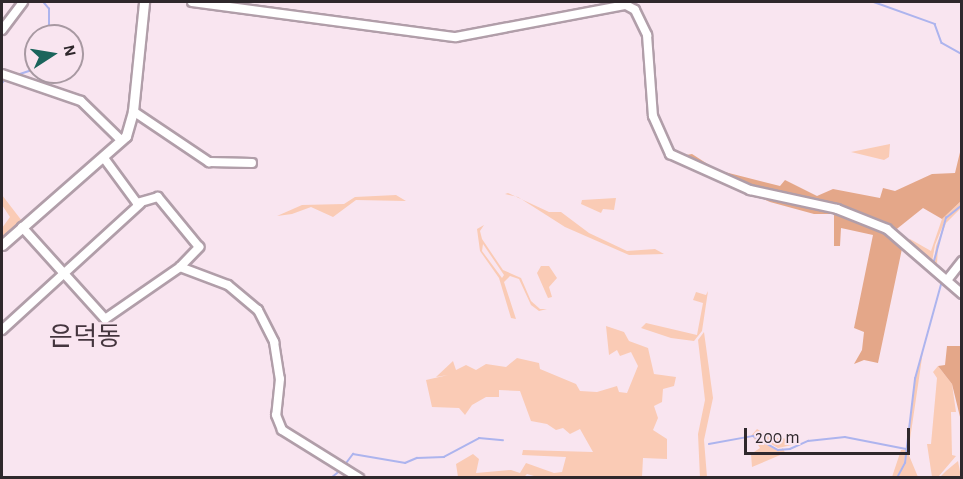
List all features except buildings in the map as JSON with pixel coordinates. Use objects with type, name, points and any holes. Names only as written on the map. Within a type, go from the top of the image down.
[{"type":"main road","points":[[2,245],[122,141],[133,111],[144,2]]},
{"type":"street","points":[[2,30],[23,2]]},
{"type":"street","points":[[192,2],[456,37],[628,3],[635,10],[647,35],[653,116],[670,154],[750,190],[837,209],[876,224],[948,279],[962,294]]},
{"type":"street","points":[[2,74],[81,101],[122,141]]},
{"type":"street","points":[[133,111],[209,162],[252,163]]},
{"type":"street","points":[[104,158],[140,204]]},
{"type":"street","points":[[2,330],[65,273],[140,204],[158,197],[199,247],[180,267],[105,319],[65,273],[22,227]]},
{"type":"street","points":[[948,279],[962,261]]},
{"type":"street","points":[[180,267],[222,281],[258,310],[274,342],[280,379],[276,415],[282,430],[359,477]]},
{"type":"shaded area","points":[[890,144],[889,157],[884,160],[851,152]]},
{"type":"shaded area","points":[[961,148],[961,201],[942,219],[923,208],[893,232],[746,186],[680,156],[692,154],[717,170],[780,186],[785,180],[817,196],[833,189],[880,198],[883,188],[895,191],[932,174],[955,173]]},
{"type":"shaded area","points":[[672,158],[765,197],[831,210],[875,225],[903,244],[878,363],[864,360],[854,364],[862,350],[864,332],[854,328],[873,235],[841,228],[840,246],[834,246],[834,214],[814,214],[770,202]]},
{"type":"shaded area","points":[[55,193],[2,242],[2,228],[10,217],[2,205],[2,195],[22,221]]},
{"type":"shaded area","points":[[396,195],[406,201],[356,200],[333,217],[311,207],[292,214],[277,216],[302,205],[344,204],[355,197]]},
{"type":"shaded area","points":[[616,198],[614,210],[603,209],[601,213],[581,204],[582,200]]},
{"type":"shaded area","points":[[522,199],[549,212],[561,212],[589,233],[627,251],[655,249],[664,254],[629,255],[565,227]]},
{"type":"shaded area","points":[[961,201],[961,208],[946,223],[938,246],[937,264],[949,274],[934,264],[936,246],[947,218],[958,208],[946,218],[935,245],[932,262],[907,243],[910,239],[931,251],[942,219]]},
{"type":"shaded area","points":[[484,225],[480,231],[482,239],[503,270],[521,278],[531,301],[540,309],[547,309],[539,311],[531,305],[519,279],[510,276],[504,282],[516,319],[511,318],[499,278],[480,251],[477,229]],"holes":[[[483,244],[504,275],[502,278],[482,251]]]},
{"type":"shaded area","points":[[541,266],[549,266],[557,278],[549,287],[552,297],[548,298],[537,273]]},
{"type":"shaded area","points":[[708,291],[702,331],[694,341],[671,338],[641,328],[646,323],[697,335],[703,303],[693,300],[696,292],[706,295]]},
{"type":"shaded area","points":[[961,324],[962,421],[952,384],[938,366],[945,365],[947,346],[961,346]]},
{"type":"shaded area","points":[[606,326],[624,332],[629,341],[648,348],[654,374],[676,377],[674,386],[663,389],[662,402],[654,406],[658,418],[653,430],[667,439],[667,459],[643,458],[642,477],[541,478],[527,474],[524,477],[458,477],[456,464],[473,454],[479,459],[476,473],[511,470],[520,473],[526,463],[554,473],[562,472],[566,457],[522,455],[523,450],[593,452],[580,429],[570,434],[563,428],[556,430],[547,424],[531,421],[520,391],[499,390],[499,397],[486,397],[472,405],[465,415],[459,408],[432,407],[426,380],[448,375],[436,377],[453,361],[456,370],[466,365],[476,370],[486,364],[506,367],[517,358],[539,363],[540,369],[576,384],[580,391],[597,392],[617,386],[619,392],[627,393],[638,366],[631,352],[620,356],[617,350],[609,355]]},
{"type":"shaded area","points":[[704,332],[713,398],[704,440],[707,477],[700,478],[698,434],[705,400],[698,340]]},
{"type":"shaded area","points":[[923,351],[908,453],[918,477],[898,477],[905,463],[915,380]]},
{"type":"shaded area","points":[[938,366],[952,384],[956,412],[951,412],[952,455],[956,456],[939,476],[932,477],[927,444],[931,444],[937,378],[933,372]]},
{"type":"shaded area","points":[[757,429],[772,438],[784,438],[792,445],[778,448],[757,436],[750,437]]},
{"type":"shaded area","points":[[753,437],[778,451],[783,448],[785,453],[752,467],[751,454],[760,448]]},
{"type":"shaded area","points":[[901,450],[906,450],[904,463],[897,477],[892,477]]},
{"type":"shaded area","points":[[958,461],[961,477],[940,477],[946,471]]},
{"type":"waterway","points":[[17,75],[29,71],[33,65],[28,55],[34,35],[49,29],[49,9],[43,2]]},
{"type":"waterway","points":[[874,2],[935,24],[942,43],[962,54]]},
{"type":"waterway","points":[[2,83],[6,79]]},
{"type":"waterway","points":[[934,261],[946,218],[962,205]]},
{"type":"waterway","points":[[897,478],[905,463],[915,379],[942,281]]},
{"type":"waterway","points":[[709,444],[753,436],[778,450],[790,449],[808,441],[845,437],[906,449]]},
{"type":"waterway","points":[[344,466],[353,454],[405,463],[417,458],[444,457],[479,438],[503,440]]},
{"type":"waterway","points":[[331,478],[341,470]]},
{"type":"district","name":"은덕동","points":[[85,338]]}]
